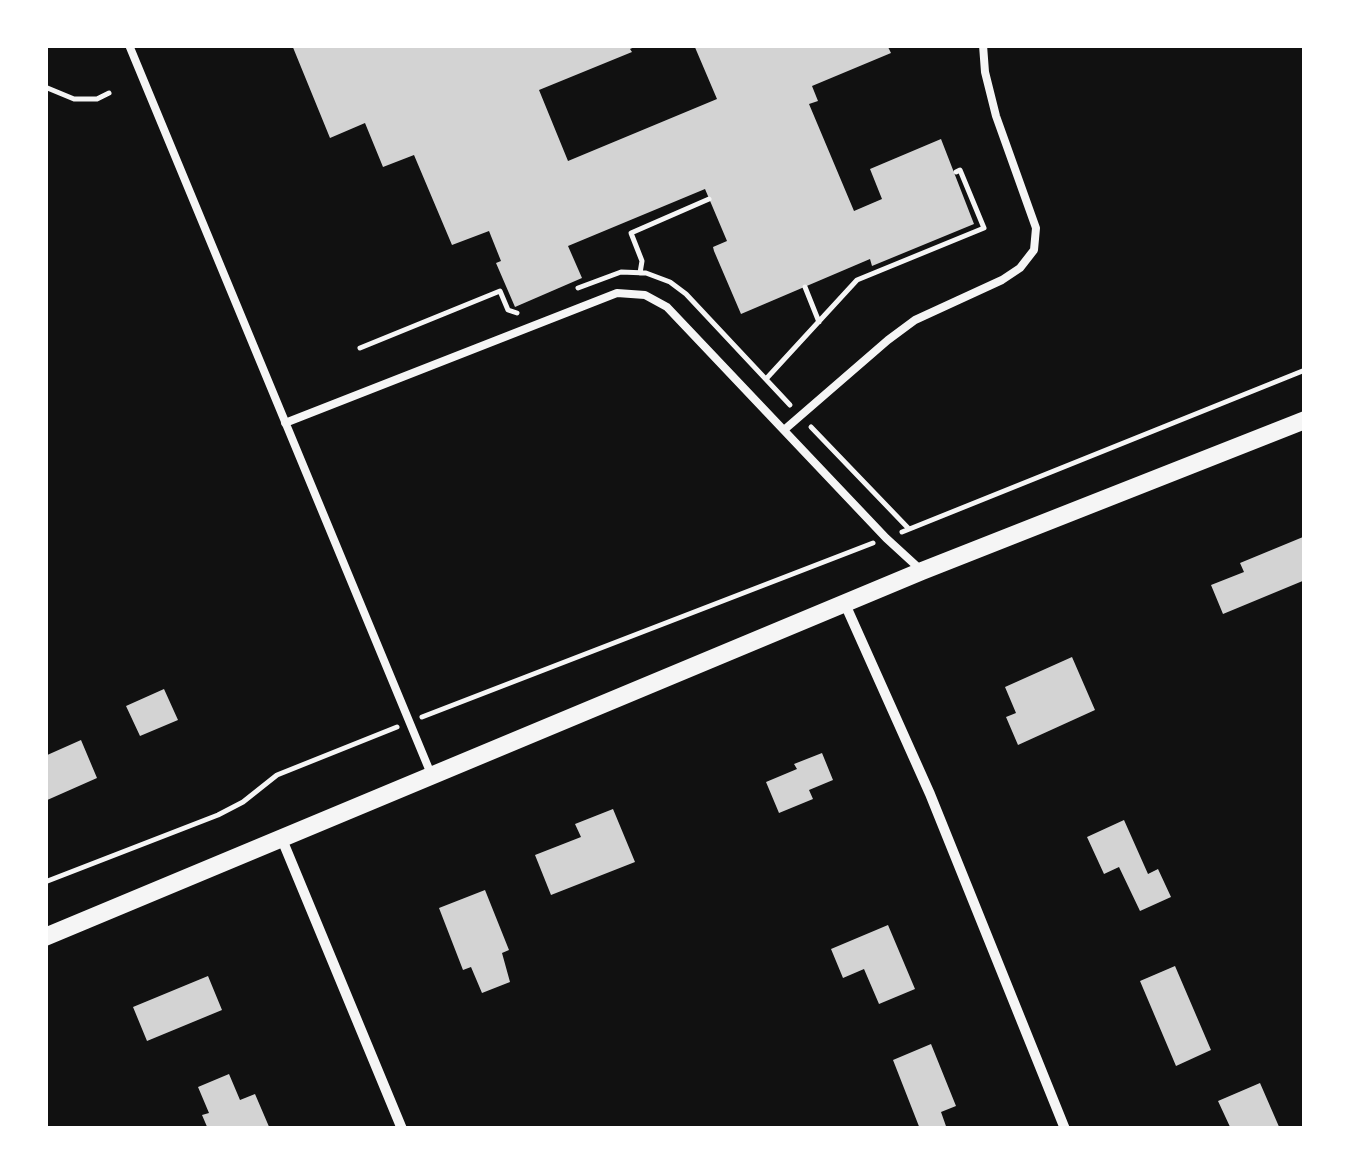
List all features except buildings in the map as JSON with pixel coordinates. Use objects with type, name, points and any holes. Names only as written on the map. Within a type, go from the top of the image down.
[{"type":"street","points":[[45,937],[922,571],[1305,420]]},
{"type":"street","points":[[845,604],[930,794],[1066,1129]]},
{"type":"street","points":[[281,837],[402,1129]]},
{"type":"lane","points":[[129,45],[431,774]]},
{"type":"lane","points":[[784,430],[888,340],[916,320],[1002,280],[1020,268],[1034,250],[1036,228],[996,116],[984,72],[983,45]]},
{"type":"lane","points":[[285,423],[617,293],[630,292],[656,299],[667,307],[922,571]]},
{"type":"path","points":[[45,87],[74,100],[97,99],[108,93]]},
{"type":"path","points":[[766,379],[858,280],[984,228],[960,170],[956,172]]},
{"type":"path","points":[[640,272],[642,261],[630,232],[709,199]]},
{"type":"path","points":[[570,292],[616,273],[640,272],[665,279],[681,290],[909,530]]},
{"type":"path","points":[[804,287],[819,322]]},
{"type":"path","points":[[360,348],[500,291],[508,310],[519,312]]},
{"type":"path","points":[[45,882],[218,815],[243,802],[276,775],[909,530],[1305,370]]}]
